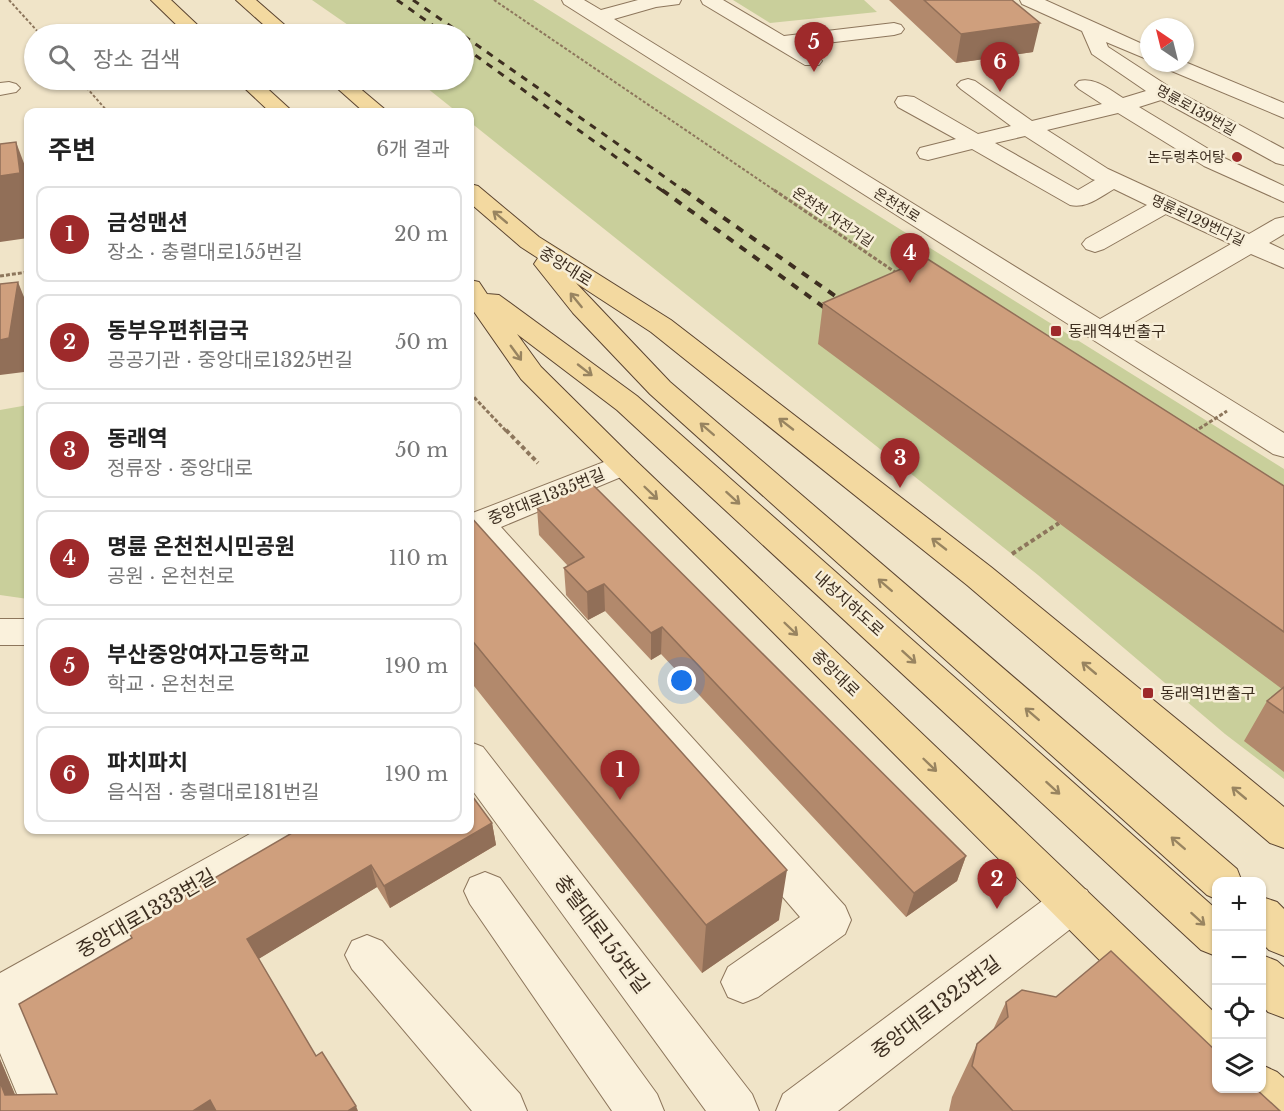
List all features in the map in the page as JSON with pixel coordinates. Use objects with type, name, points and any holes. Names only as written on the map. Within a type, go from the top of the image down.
[{"type":"main road","points":[[160,0],[186,24]]},
{"type":"main road","points":[[245,0],[273,24]]},
{"type":"main road","points":[[257,90],[278,108]]},
{"type":"main road","points":[[350,90],[372,108]]},
{"type":"main road","name":"중앙대로","points":[[474,194],[530,242],[662,326],[979,576],[1284,831]]},
{"type":"main road","points":[[530,242],[582,307],[660,388],[1216,877]]},
{"type":"main road","name":"내성지하도로","points":[[474,290],[627,403],[1212,932]]},
{"type":"main road","name":"중앙대로","points":[[474,293],[531,373],[622,465],[1212,1041]]},
{"type":"main road","points":[[1266,920],[1284,936]]},
{"type":"main road","points":[[1266,980],[1284,997]]},
{"type":"main road","points":[[1265,1093],[1284,1111]]},
{"type":"street","name":"온천천로","points":[[571,0],[1284,447]]},
{"type":"street","points":[[599,17],[655,1],[672,0]]},
{"type":"street","points":[[710,0],[812,61]]},
{"type":"street","points":[[1029,0],[1140,50]]},
{"type":"street","points":[[781,42],[894,29]]},
{"type":"street","name":"명륜로139번길","points":[[1091,29],[1100,50],[1163,93],[1284,158]]},
{"type":"street","points":[[1191,72],[1284,111]]},
{"type":"street","name":"명륜로129번다길","points":[[968,85],[1028,128],[1113,180],[1284,260]]},
{"type":"street","name":"명륜로139번길","points":[[1086,85],[1123,105],[1212,161],[1284,195]]},
{"type":"street","points":[[928,153],[977,143],[1163,93]]},
{"type":"street","points":[[906,102],[1078,200],[1113,180]]},
{"type":"street","points":[[1095,244],[1166,204]]},
{"type":"street","points":[[1098,332],[1284,224]]},
{"type":"street","name":"중앙대로1335번길","points":[[474,525],[622,465]]},
{"type":"street","points":[[474,525],[830,920],[742,982]]},
{"type":"street","points":[[0,632],[24,632]]},
{"type":"street","name":"충렬대로155번길","points":[[474,763],[735,1111]]},
{"type":"street","name":"중앙대로1333번길","points":[[48,1111],[0,999],[285,834]]},
{"type":"street","points":[[485,891],[640,1111]]},
{"type":"street","name":"중앙대로1325번길","points":[[800,1111],[1072,903]]},
{"type":"street","points":[[367,955],[502,1111]]},
{"type":"path","points":[[9,0],[31,24]]},
{"type":"path","name":"온천천 자전거길","points":[[494,0],[902,277]]},
{"type":"path","points":[[89,90],[104,108]]},
{"type":"path","points":[[0,276],[24,273]]},
{"type":"path","points":[[474,397],[564,489]]},
{"type":"path","points":[[1186,436],[1227,411]]},
{"type":"path","points":[[979,576],[1059,523]]},
{"type":"green space","points":[[312,0],[533,0],[1284,469],[1284,779],[1225,734],[1038,575],[474,125],[474,108],[452,108],[430,90],[474,90],[474,24],[347,24]]},
{"type":"green space","points":[[733,0],[864,0],[877,12],[770,23]]},
{"type":"green space","points":[[24,406],[24,598],[0,595],[0,410]]},
{"type":"building","points":[[924,0],[1012,0],[1040,23],[961,34]]},
{"type":"building","points":[[16,142],[20,173],[0,176],[0,144]]},
{"type":"building","points":[[926,258],[1284,486],[1284,632],[823,303]]},
{"type":"building","points":[[18,282],[9,338],[0,340],[0,284]]},
{"type":"building","points":[[590,482],[966,856],[914,893],[662,627],[651,633],[604,584],[587,592],[564,568],[584,557],[537,508]]},
{"type":"building","points":[[474,520],[787,870],[706,925],[474,643]]},
{"type":"building","points":[[1284,687],[1284,713],[1267,701]]},
{"type":"building","points":[[474,798],[492,823],[474,834]]},
{"type":"building","points":[[290,834],[473,834],[384,886],[371,865],[247,939],[316,1056],[322,1052],[356,1106],[348,1111],[216,1111],[210,1100],[193,1111],[0,1111],[0,1082],[5,1095],[57,1094],[19,1004],[132,938],[127,929]]},
{"type":"building","points":[[1111,951],[1212,1047],[1212,1093],[1260,1093],[1280,1111],[1013,1111],[972,1066],[977,1044],[1008,1017],[1006,1002],[1022,990],[1056,997]]},
{"type":"railway","points":[[397,0],[431,24]]},
{"type":"railway","points":[[413,0],[448,24]]},
{"type":"railway","points":[[474,43],[686,192]]},
{"type":"railway","points":[[474,54],[664,192]]},
{"type":"railway","points":[[662,190],[836,316]]},
{"type":"railway","points":[[684,190],[851,307]]},
{"type":"place","name":"부산중앙여자고등학교","points":[[814,72]]},
{"type":"place","name":"파치파치","points":[[1000,92]]},
{"type":"place","name":"논두렁추어탕","points":[[1237,157]]},
{"type":"place","name":"명륜 온천천시민공원","points":[[910,283]]},
{"type":"place","name":"동래역4번출구","points":[[1056,331]]},
{"type":"place","name":"동래역","points":[[900,488]]},
{"type":"place","name":"동래역1번출구","points":[[1148,693]]},
{"type":"place","name":"금성맨션","points":[[620,800]]},
{"type":"place","name":"동부우편취급국","points":[[997,909]]}]
